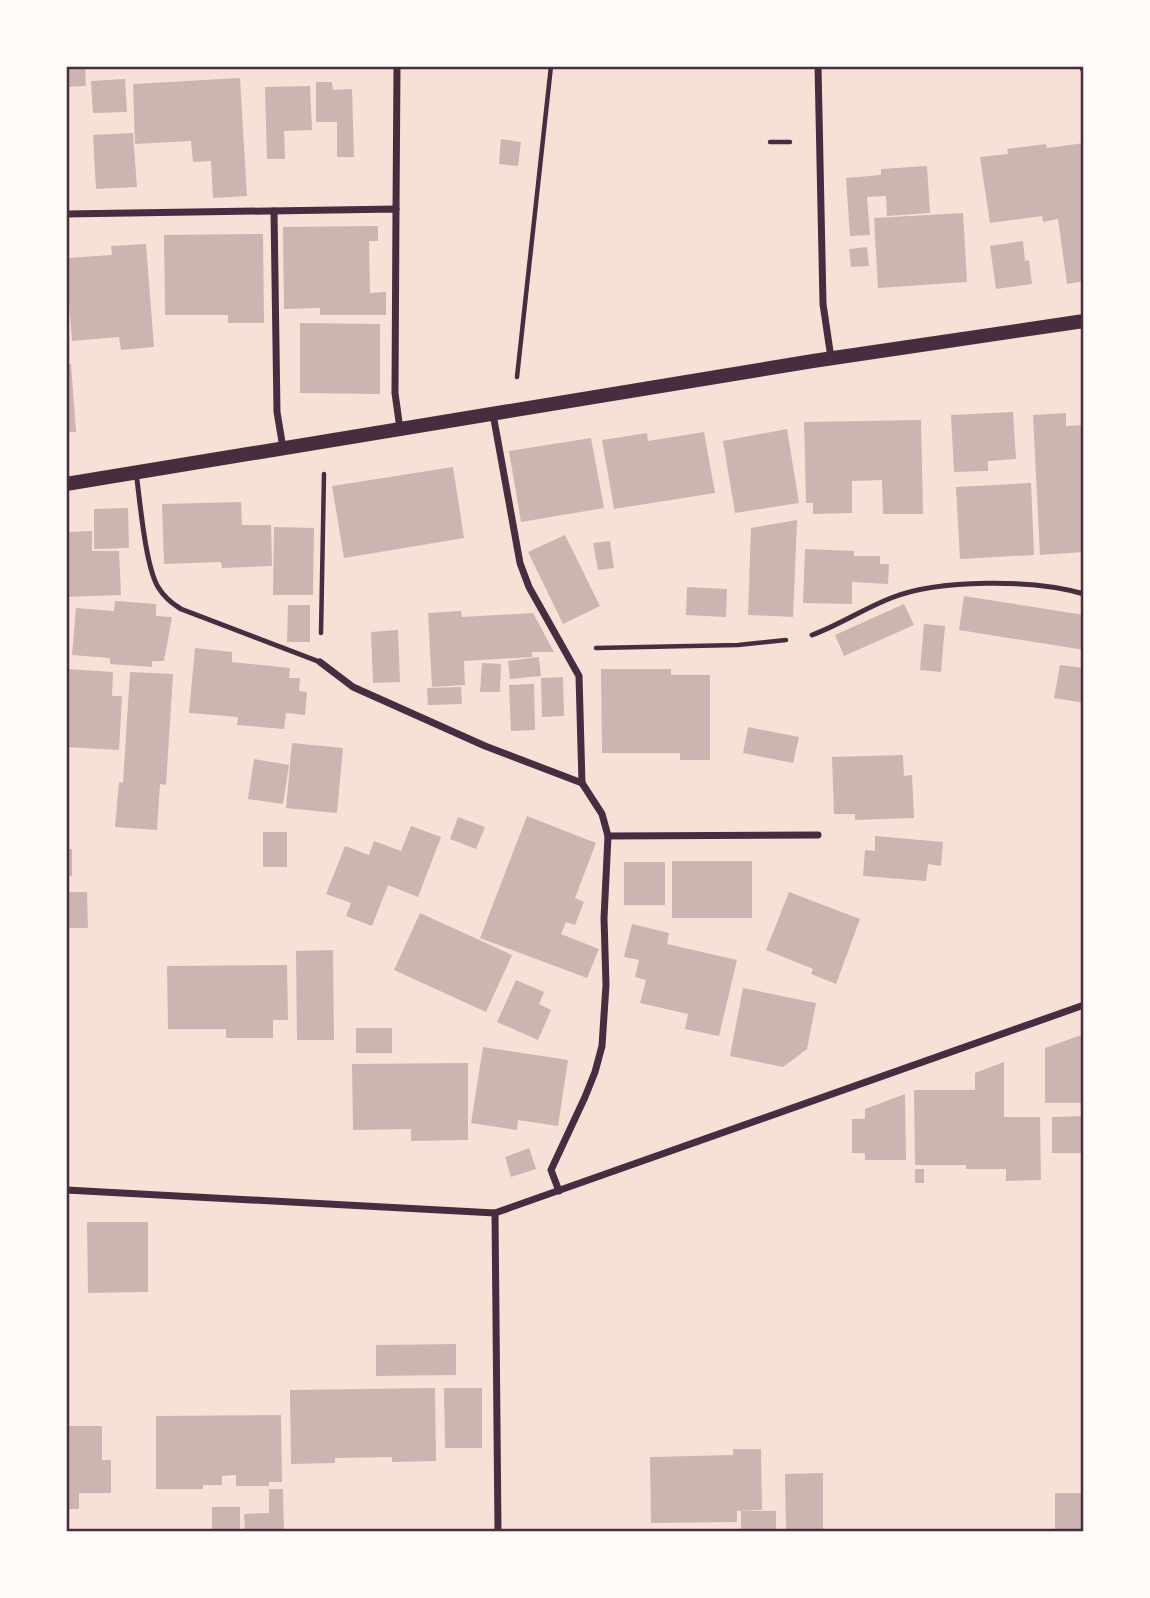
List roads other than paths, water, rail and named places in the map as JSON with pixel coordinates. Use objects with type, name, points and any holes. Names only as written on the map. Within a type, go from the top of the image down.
[{"type":"main road","points":[[66,484],[831,358],[1083,321]]},
{"type":"street","points":[[397,66],[395,393],[400,429]]},
{"type":"street","points":[[818,66],[823,304],[831,358]]},
{"type":"street","points":[[66,214],[396,209]]},
{"type":"street","points":[[274,211],[277,412],[283,449]]},
{"type":"street","points":[[493,414],[520,563],[529,587],[579,676],[582,783],[601,814],[608,836],[604,918],[606,985],[601,1046],[596,1072],[551,1170],[559,1191]]},
{"type":"street","points":[[320,662],[353,687],[485,746],[582,783]]},
{"type":"street","points":[[608,836],[818,835]]},
{"type":"street","points":[[66,1190],[495,1213],[1083,1005]]},
{"type":"street","points":[[495,1213],[498,1531]]},
{"type":"lane","points":[[136,472],[151,568],[156,585],[166,600],[181,609],[320,662]]},
{"type":"lane","points":[[812,635],[882,601],[922,588],[954,585],[1033,585],[1083,594]]}]
